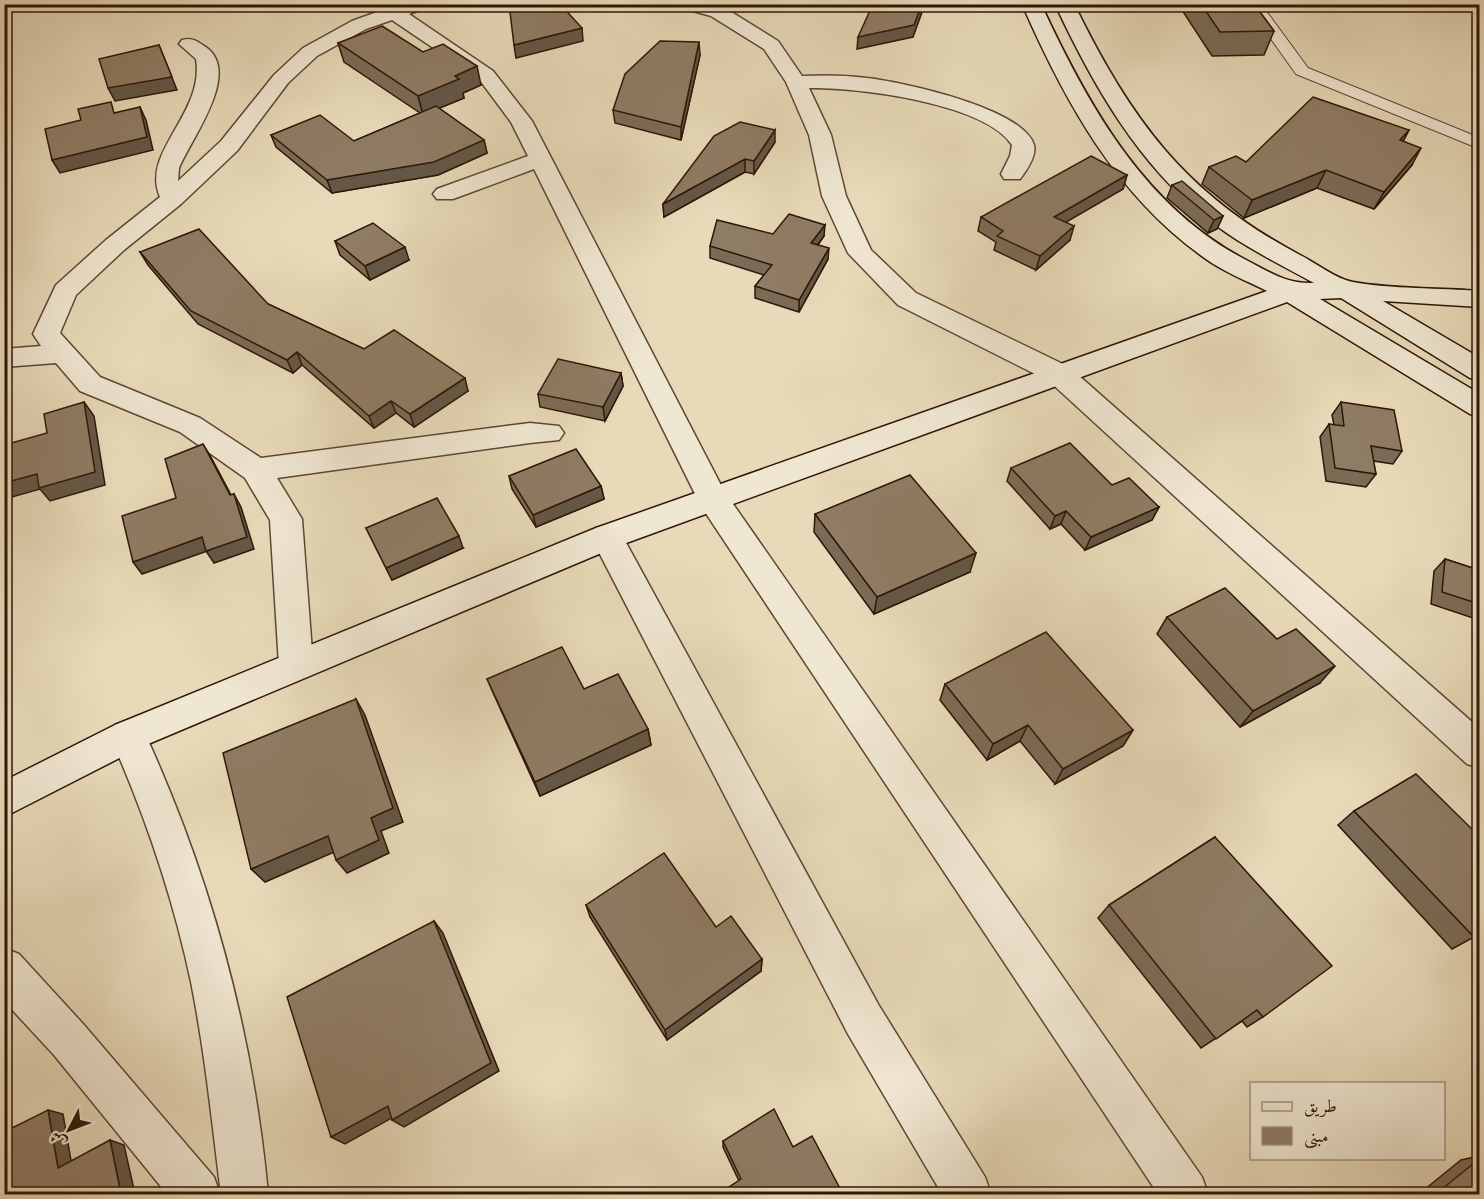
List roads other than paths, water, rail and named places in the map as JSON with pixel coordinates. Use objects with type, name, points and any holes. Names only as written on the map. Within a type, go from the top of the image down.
[{"type":"street","points":[[689,4],[718,12],[771,45],[796,82],[820,135],[834,196],[860,253],[907,298],[1059,374],[1479,752]]},
{"type":"street","points":[[1031,4],[1051,48],[1118,163],[1160,211],[1216,255],[1289,292],[1479,408]]},
{"type":"street","points":[[1064,4],[1083,46],[1155,155],[1200,201],[1252,241],[1346,290],[1479,370]]},
{"type":"street","points":[[296,664],[286,519],[256,470],[189,425],[90,384],[46,334],[65,291],[115,245],[173,199],[229,146],[281,79],[310,52],[359,25],[405,8],[486,75],[521,121],[712,498],[1185,1194]]},
{"type":"street","points":[[173,199],[167,189],[165,173],[196,115],[210,76],[206,57],[189,44]]},
{"type":"street","points":[[796,82],[854,82],[899,89],[1000,123],[1016,133],[1023,146],[1023,152],[1012,174]]},
{"type":"street","points":[[445,194],[541,159]]},
{"type":"street","points":[[4,800],[129,736],[296,664],[606,537],[1289,292],[1346,290],[1479,299]]},
{"type":"street","points":[[4,358],[64,353]]},
{"type":"street","points":[[256,470],[530,433],[549,434]]},
{"type":"street","points":[[606,537],[863,1019],[968,1194]]},
{"type":"street","points":[[129,736],[157,798],[182,868],[201,939],[219,1018],[245,1194]]},
{"type":"street","points":[[4,969],[69,1040],[197,1194]]},
{"type":"lane","points":[[1253,4],[1302,71],[1479,144]]}]
